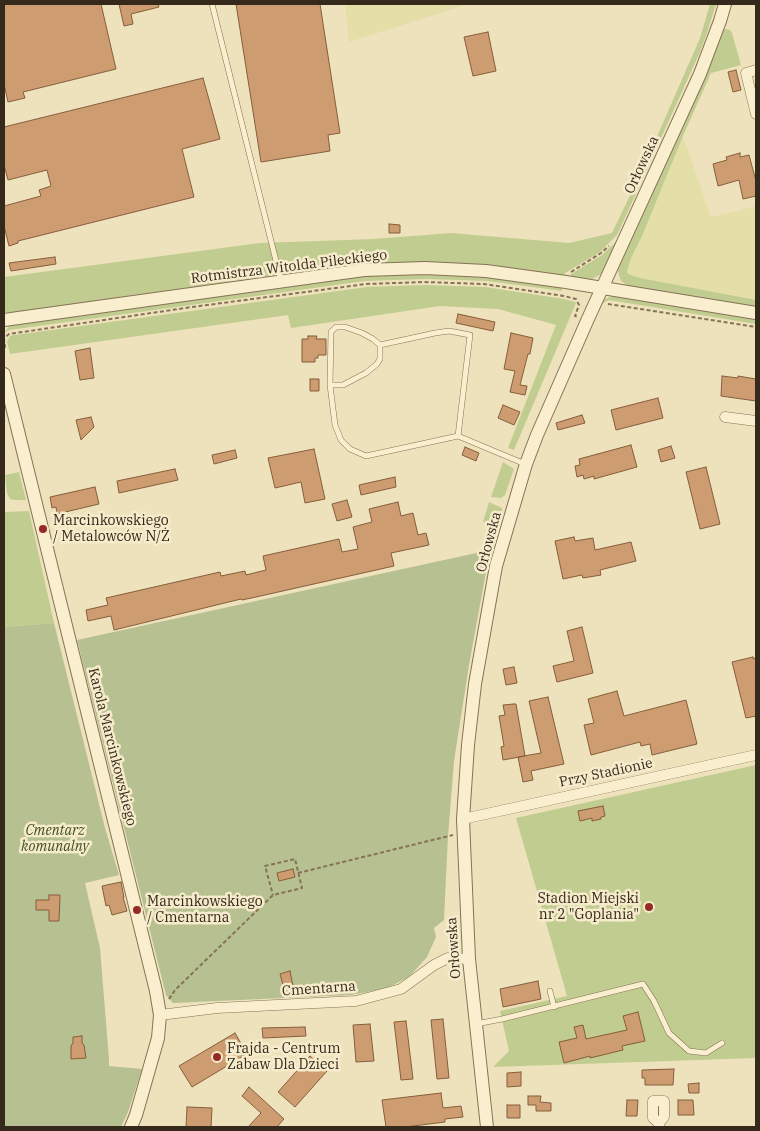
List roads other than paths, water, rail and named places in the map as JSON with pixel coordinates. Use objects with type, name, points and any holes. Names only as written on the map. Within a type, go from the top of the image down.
[{"type":"street","name":"Orłowska","points":[[487,1127],[468,959],[463,819],[468,745],[477,674],[496,566],[526,464],[537,436],[587,321],[700,74],[725,4]]},
{"type":"street","points":[[756,70],[746,73],[756,114]]},
{"type":"street","name":"Rotmistrza Witolda Pileckiego","points":[[4,320],[364,270],[425,268],[486,271],[756,313]]},
{"type":"street","name":"Karola Marcinkowskiego","points":[[4,374],[156,991],[160,1015],[156,1049],[131,1127]]},
{"type":"street","points":[[725,417],[756,421]]},
{"type":"street","name":"Przy Stadionie","points":[[463,819],[756,755]]},
{"type":"street","name":"Cmentarna","points":[[160,1015],[217,1008],[356,1001],[401,989],[434,965],[448,958],[468,959]]},
{"type":"lane","points":[[212,4],[281,281]]},
{"type":"lane","points":[[330,385],[343,385],[366,373],[377,364],[380,359],[380,345],[362,333],[345,327],[336,327],[331,332],[330,385],[335,424],[341,440],[350,449],[366,456],[458,436],[526,464]]},
{"type":"lane","points":[[380,345],[449,331],[470,335],[458,436]]},
{"type":"lane","points":[[476,1024],[554,1007],[644,984],[669,1033],[688,1051],[706,1053],[722,1043]]},
{"type":"lane","points":[[550,991],[554,1007]]},
{"type":"place","name":"Marcinkowskiego / Metalowców N/Ż","points":[[43,529]]},
{"type":"place","name":"Stadion Miejski nr 2 \"Goplania\"","points":[[649,907]]},
{"type":"place","name":"Marcinkowskiego / Cmentarna","points":[[137,910]]},
{"type":"place","name":"Frajda - Centrum Zabaw Dla Dzieci","points":[[217,1057]]},
{"type":"park label","name":"Cmentarz komunalny","points":[[55,840]]}]
